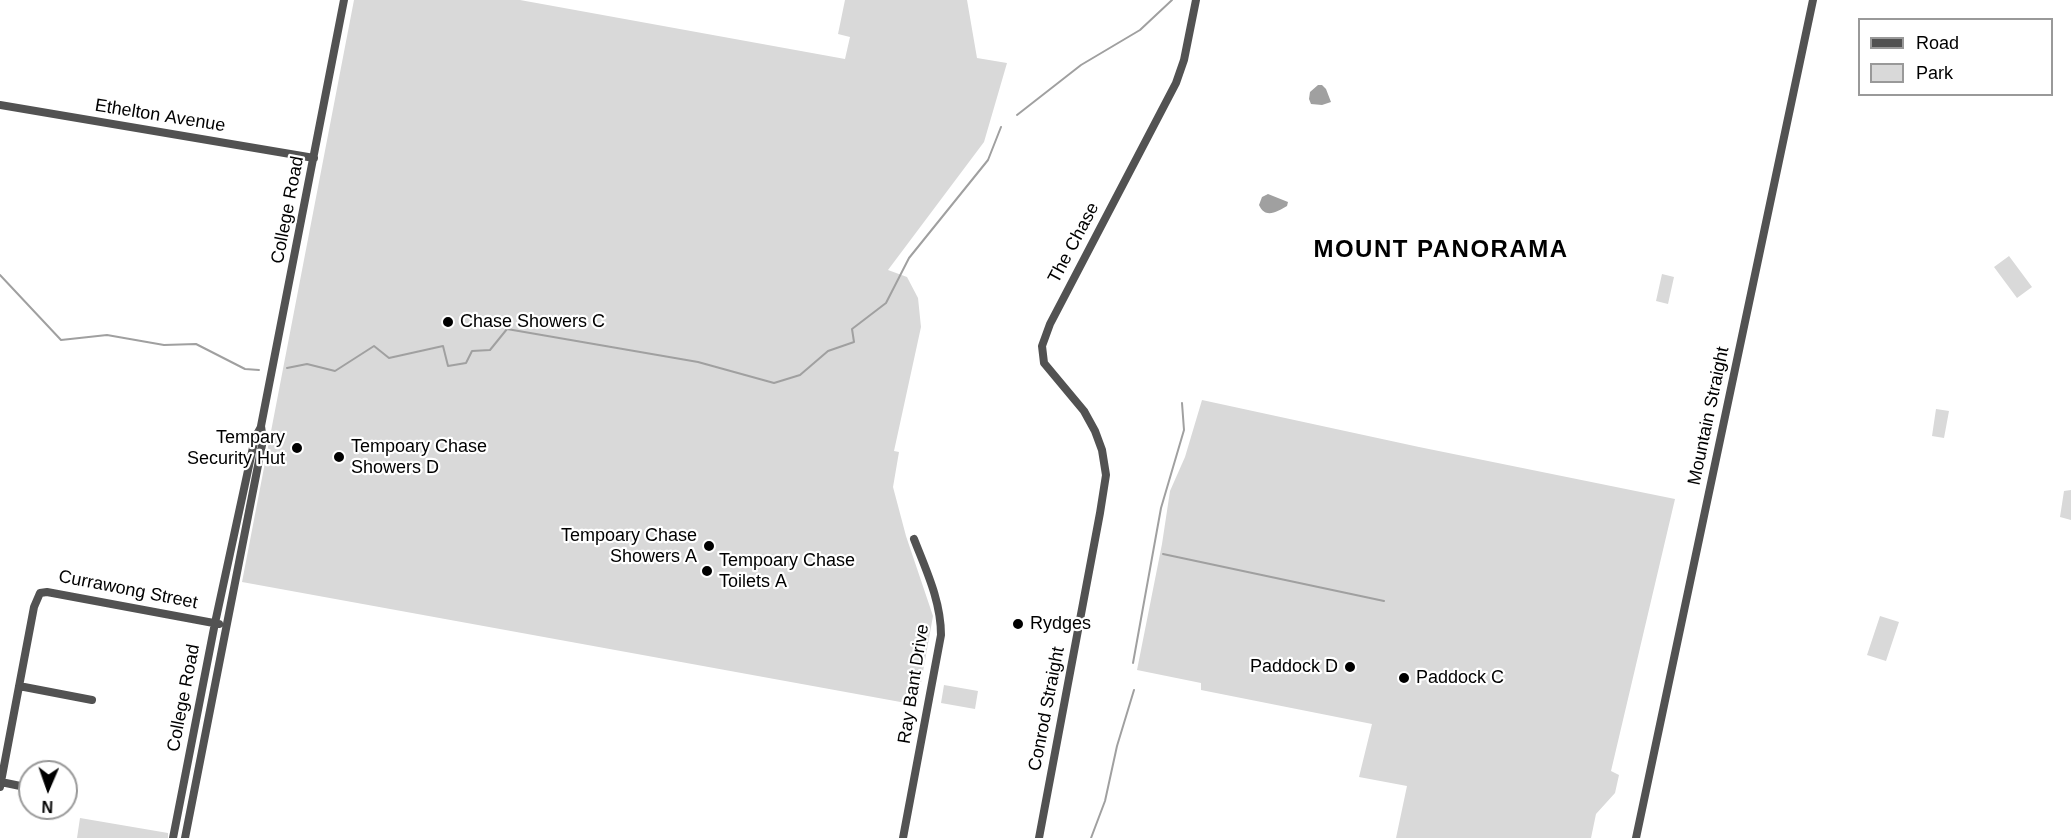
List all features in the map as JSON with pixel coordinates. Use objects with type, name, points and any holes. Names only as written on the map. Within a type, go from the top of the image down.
[{"type":"street","name":"College Road","points":[[173,838],[215,623],[255,438],[261,426],[344,0]]},
{"type":"street","name":"The Chase","points":[[1106,480],[1104,460],[1095,430],[1080,406],[1048,370],[1042,357],[1042,346],[1050,324],[1176,83],[1184,60],[1196,0]]},
{"type":"street","name":"Mountain Straight","points":[[1636,838],[1813,0]]},
{"type":"street","name":"Ethelton Avenue","points":[[0,105],[314,158]]},
{"type":"street","name":"College Road","points":[[185,838],[263,440],[261,426]]},
{"type":"street","name":"Conrod Straight","points":[[1039,838],[1106,480]]},
{"type":"street","name":"Ray Bant Drive","points":[[903,838],[941,635],[941,617],[936,596],[914,539]]},
{"type":"street","points":[[228,565],[239,567]]},
{"type":"street","name":"Currawong Street","points":[[1,784],[34,607],[38,596],[43,592],[227,626]]},
{"type":"street","points":[[19,686],[92,700]]},
{"type":"street","points":[[1,784],[18,786]]},
{"type":"green space","points":[[354,0],[520,0],[845,59],[850,37],[838,34],[845,0],[967,0],[977,58],[1007,63],[984,142],[888,270],[907,277],[918,298],[921,327],[894,451],[899,452],[893,487],[906,536],[933,616],[917,705],[242,582]]},
{"type":"green space","points":[[2009,256],[2032,287],[2017,298],[1994,267]]},
{"type":"green space","points":[[1662,274],[1674,277],[1668,304],[1656,301]]},
{"type":"green space","points":[[1202,400],[1675,499],[1611,771],[1619,775],[1615,793],[1596,814],[1591,838],[1396,838],[1407,786],[1359,777],[1372,724],[1201,690],[1201,683],[1137,670],[1170,491],[1185,457]]},
{"type":"green space","points":[[1936,409],[1949,411],[1944,438],[1932,436]]},
{"type":"green space","points":[[2071,490],[2071,520],[2060,517],[2064,491]]},
{"type":"green space","points":[[1880,616],[1899,622],[1886,661],[1867,655]]},
{"type":"green space","points":[[944,685],[978,691],[975,709],[941,703]]},
{"type":"green space","points":[[80,818],[168,833],[168,838],[77,838]]},
{"type":"shaded area","points":[[1318,85],[1326,89],[1331,102],[1322,105],[1311,104],[1310,92]]},
{"type":"shaded area","points":[[1268,194],[1288,202],[1287,206],[1272,213],[1264,212],[1259,205],[1262,197]]},
{"type":"waterway","points":[[1017,115],[1081,65],[1140,30],[1172,0]]},
{"type":"waterway","points":[[287,368],[307,364],[335,371],[374,346],[389,358],[443,346],[448,366],[466,363],[472,351],[490,350],[507,329],[698,362],[774,383],[800,375],[828,351],[854,342],[852,329],[886,303],[909,258],[988,160],[1001,127]]},
{"type":"waterway","points":[[0,275],[61,340],[107,335],[164,345],[196,344],[245,369],[259,370]]},
{"type":"waterway","points":[[1133,663],[1161,508],[1184,430],[1182,403]]},
{"type":"waterway","points":[[1163,554],[1384,601]]},
{"type":"waterway","points":[[1091,838],[1105,801],[1117,746],[1134,690]]},
{"type":"place","name":"Chase Showers C","points":[[448,322]]},
{"type":"place","name":"Tempary Security Hut","points":[[297,448]]},
{"type":"place","name":"Tempoary Chase Showers D","points":[[339,457]]},
{"type":"place","name":"Tempoary Chase Showers A","points":[[709,546]]},
{"type":"place","name":"Tempoary Chase Toilets A","points":[[707,571]]},
{"type":"place","name":"Rydges","points":[[1018,624]]},
{"type":"place","name":"Paddock D","points":[[1350,667]]},
{"type":"place","name":"Paddock C","points":[[1404,678]]},
{"type":"district","name":"MOUNT PANORAMA","points":[[1441,250]]}]
